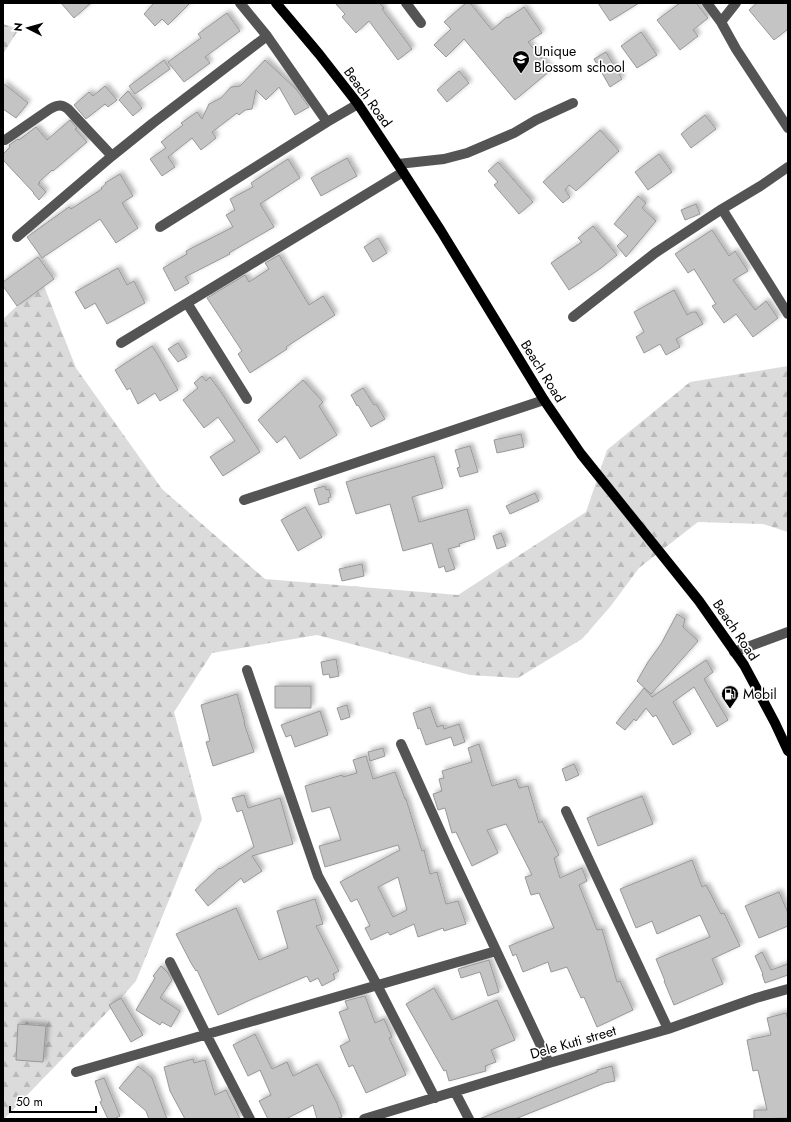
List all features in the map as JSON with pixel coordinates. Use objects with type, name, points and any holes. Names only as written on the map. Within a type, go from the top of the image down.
[{"type":"main road","name":"Beach Road","points":[[276,3],[319,54],[358,104],[441,231],[544,400],[581,454],[699,601],[744,665],[788,750]]},
{"type":"street","points":[[240,3],[267,36],[327,122]]},
{"type":"street","points":[[406,3],[421,23]]},
{"type":"street","points":[[707,3],[721,22],[736,49],[788,128]]},
{"type":"street","points":[[721,22],[736,3]]},
{"type":"street","points":[[17,237],[112,156],[267,36]]},
{"type":"street","points":[[121,343],[400,168],[444,160],[468,153],[508,136],[536,120],[573,103]]},
{"type":"street","points":[[160,227],[358,104]]},
{"type":"street","points":[[5,140],[57,105],[68,109],[112,156]]},
{"type":"street","points":[[573,317],[655,253],[788,167]]},
{"type":"street","points":[[722,209],[788,314]]},
{"type":"street","points":[[187,302],[247,399]]},
{"type":"street","points":[[244,500],[544,400]]},
{"type":"street","points":[[734,652],[788,632]]},
{"type":"street","points":[[247,670],[318,876],[377,985],[435,1098]]},
{"type":"street","points":[[401,744],[549,1063]]},
{"type":"street","points":[[566,811],[668,1029]]},
{"type":"street","points":[[76,1072],[496,951]]},
{"type":"street","points":[[170,962],[250,1119]]},
{"type":"street","name":"Dele Kuti street","points":[[364,1119],[668,1029],[788,988]]},
{"type":"street","points":[[455,1092],[469,1119]]},
{"type":"green space","points":[[3,24],[19,29],[3,54]]},
{"type":"green space","points":[[44,286],[76,368],[162,489],[265,579],[458,595],[586,512],[607,450],[690,382],[788,366],[788,532],[763,524],[698,522],[639,568],[610,607],[582,639],[518,678],[470,675],[317,635],[212,653],[174,712],[202,819],[136,981],[3,1119],[3,319],[17,306]]},
{"type":"building","points":[[61,3],[91,3],[74,18]]},
{"type":"building","points":[[154,3],[190,3],[168,25],[162,19],[155,26],[144,14]]},
{"type":"building","points":[[335,3],[379,3],[412,49],[398,60],[369,21],[356,33],[342,17],[345,14]]},
{"type":"building","points":[[466,3],[470,3],[492,30],[507,17],[508,18],[524,7],[542,33],[528,42],[551,70],[515,100],[464,39],[446,57],[434,45],[451,29],[444,22]]},
{"type":"building","points":[[598,3],[639,3],[610,21]]},
{"type":"building","points":[[680,3],[696,3],[708,18],[693,30],[698,36],[680,50],[657,20]]},
{"type":"building","points":[[757,3],[788,3],[788,29],[774,40],[749,10]]},
{"type":"building","points":[[227,13],[240,31],[205,57],[210,63],[184,82],[168,62],[201,38],[198,34]]},
{"type":"building","points":[[641,32],[657,55],[637,68],[621,46]]},
{"type":"building","points":[[606,52],[622,79],[610,87],[594,59]]},
{"type":"building","points":[[164,60],[170,69],[135,94],[129,86]]},
{"type":"building","points":[[265,60],[296,89],[309,107],[295,115],[279,87],[266,100],[256,90],[252,109],[245,110],[239,115],[237,113],[212,132],[216,138],[201,150],[192,138],[168,157],[175,167],[162,176],[150,159],[166,148],[161,142],[183,125],[181,123],[197,112],[202,119],[209,104],[221,98],[231,87],[240,86]]},
{"type":"building","points":[[459,71],[469,83],[447,102],[437,90]]},
{"type":"building","points":[[3,83],[28,103],[16,118],[3,109]]},
{"type":"building","points":[[105,86],[117,100],[108,107],[105,104],[86,119],[74,105],[89,92],[93,96]]},
{"type":"building","points":[[128,91],[142,108],[133,116],[119,100]]},
{"type":"building","points":[[705,115],[716,129],[691,148],[681,134]]},
{"type":"building","points":[[70,120],[77,128],[75,129],[87,142],[39,182],[40,183],[38,184],[46,192],[39,200],[3,160],[3,154],[10,147],[9,145],[18,139],[19,140],[36,127],[47,140]]},
{"type":"building","points":[[600,130],[619,151],[576,191],[569,185],[565,190],[570,197],[563,203],[543,182]]},
{"type":"building","points":[[659,154],[672,172],[648,190],[635,172]]},
{"type":"building","points":[[347,158],[357,176],[321,196],[311,178]]},
{"type":"building","points":[[288,159],[300,178],[260,204],[274,227],[229,253],[230,254],[185,277],[189,283],[175,291],[163,268],[187,254],[186,251],[233,227],[226,215],[235,210],[230,199],[253,187],[251,183]]},
{"type":"building","points":[[498,162],[533,202],[519,214],[494,185],[498,182],[488,171]]},
{"type":"building","points":[[120,174],[133,196],[122,203],[138,228],[116,243],[100,219],[42,258],[27,237],[69,207],[71,209],[102,189],[101,188],[106,184],[105,183]]},
{"type":"building","points":[[638,196],[646,203],[642,208],[656,221],[626,257],[617,246],[628,236],[614,224]]},
{"type":"building","points":[[696,204],[700,214],[685,220],[681,210]]},
{"type":"building","points":[[593,226],[617,255],[569,290],[551,263],[582,242],[578,238]]},
{"type":"building","points":[[712,230],[729,256],[735,251],[748,271],[733,280],[755,310],[766,301],[778,318],[753,337],[736,314],[724,323],[712,306],[716,304],[694,269],[688,273],[675,254]]},
{"type":"building","points":[[378,238],[387,253],[373,262],[364,247]]},
{"type":"building","points":[[279,255],[309,305],[323,296],[335,315],[250,373],[238,354],[242,351],[207,298],[245,275],[249,282],[269,269],[265,263]]},
{"type":"building","points":[[38,257],[54,279],[17,306],[3,286],[3,282]]},
{"type":"building","points":[[118,268],[127,285],[134,281],[145,303],[107,324],[95,303],[85,309],[75,292]]},
{"type":"building","points":[[674,290],[687,315],[692,312],[696,312],[703,324],[676,339],[680,347],[666,355],[660,344],[644,353],[636,337],[644,332],[634,312]]},
{"type":"building","points":[[178,343],[187,357],[178,362],[168,349]]},
{"type":"building","points":[[152,346],[178,390],[160,401],[155,393],[138,404],[130,388],[127,390],[115,370]]},
{"type":"building","points":[[202,376],[206,381],[210,377],[260,452],[223,476],[210,457],[235,441],[218,417],[204,428],[183,400],[198,388],[194,383]]},
{"type":"building","points":[[303,380],[323,402],[319,406],[337,435],[300,459],[285,436],[277,443],[258,420]]},
{"type":"building","points":[[363,388],[374,405],[376,404],[385,419],[371,427],[351,395]]},
{"type":"building","points":[[521,434],[524,447],[497,453],[494,440]]},
{"type":"building","points":[[470,446],[478,472],[460,477],[457,468],[460,467],[455,450]]},
{"type":"building","points":[[434,456],[443,488],[412,497],[419,522],[467,509],[475,539],[459,544],[460,546],[448,549],[455,569],[446,572],[444,566],[439,568],[432,543],[403,551],[390,504],[356,514],[346,482]]},
{"type":"building","points":[[325,486],[326,490],[329,489],[331,497],[328,498],[329,502],[319,505],[314,489]]},
{"type":"building","points":[[535,493],[539,501],[510,514],[506,506]]},
{"type":"building","points":[[305,507],[322,537],[298,551],[281,520]]},
{"type":"building","points":[[501,533],[506,546],[497,549],[493,536]]},
{"type":"building","points":[[362,564],[364,576],[342,581],[339,569]]},
{"type":"building","points":[[677,614],[685,619],[683,627],[698,641],[651,694],[637,681],[661,644]]},
{"type":"building","points":[[336,659],[339,676],[330,678],[329,674],[323,675],[321,662]]},
{"type":"building","points":[[706,660],[713,672],[704,679],[728,720],[717,727],[694,687],[673,702],[691,734],[673,745],[656,715],[653,717],[646,708],[636,721],[634,719],[625,730],[616,723],[644,688],[652,697]]},
{"type":"building","points":[[275,686],[311,686],[311,708],[275,708]]},
{"type":"building","points":[[237,694],[244,723],[254,752],[213,766],[206,742],[210,741],[201,705]]},
{"type":"building","points":[[347,705],[350,717],[341,720],[337,708]]},
{"type":"building","points":[[430,707],[437,727],[443,725],[444,729],[459,724],[465,742],[454,746],[451,737],[426,745],[420,728],[418,729],[413,713]]},
{"type":"building","points":[[320,711],[328,735],[295,747],[291,735],[286,737],[281,725]]},
{"type":"building","points":[[479,744],[492,786],[516,779],[519,788],[528,786],[539,823],[542,821],[559,855],[554,858],[560,878],[582,868],[587,881],[579,885],[597,930],[602,929],[617,982],[620,981],[633,1010],[597,1027],[584,997],[581,998],[567,967],[551,972],[548,962],[523,972],[516,954],[513,956],[509,946],[554,928],[539,893],[531,895],[525,877],[532,875],[506,824],[487,830],[498,853],[472,866],[456,832],[452,833],[445,808],[438,810],[433,794],[442,791],[439,779],[444,778],[442,771],[472,762],[468,748]]},
{"type":"building","points":[[383,748],[385,756],[370,761],[368,752]]},
{"type":"building","points":[[366,756],[373,779],[395,772],[406,799],[422,851],[424,850],[430,874],[437,872],[446,904],[458,901],[466,924],[444,931],[443,928],[418,937],[414,924],[390,935],[388,932],[371,940],[365,928],[370,926],[357,899],[351,902],[340,882],[400,850],[398,845],[325,867],[319,846],[341,840],[330,807],[312,812],[305,786],[342,775],[343,777],[357,773],[353,760]],"holes":[[[398,877],[407,910],[393,917],[378,887]]]},
{"type":"building","points":[[574,764],[579,775],[566,781],[562,769]]},
{"type":"building","points":[[244,795],[248,808],[280,798],[293,844],[252,856],[262,871],[244,883],[241,878],[208,906],[195,890],[219,868],[220,869],[254,847],[242,810],[237,812],[232,798]]},
{"type":"building","points":[[642,796],[653,824],[598,846],[587,818]]},
{"type":"building","points":[[692,860],[702,887],[706,885],[721,914],[724,913],[740,946],[712,959],[723,984],[674,1005],[656,959],[710,937],[700,915],[657,934],[652,921],[636,928],[620,889]]},
{"type":"building","points":[[779,892],[788,913],[788,926],[759,938],[745,906]]},
{"type":"building","points":[[315,899],[323,924],[316,926],[339,971],[333,974],[335,979],[322,986],[318,978],[310,982],[307,976],[218,1015],[197,970],[196,971],[191,963],[176,934],[236,908],[259,960],[288,948],[277,911]]},
{"type":"building","points":[[762,952],[771,970],[788,964],[788,975],[765,983],[763,974],[755,956]]},
{"type":"building","points":[[489,960],[499,992],[488,996],[480,972],[461,978],[458,969]]},
{"type":"building","points":[[161,966],[172,980],[160,998],[180,1011],[171,1027],[162,1022],[160,1025],[136,1010],[155,978],[153,976]]},
{"type":"building","points":[[434,988],[452,1020],[497,1000],[515,1040],[491,1050],[496,1062],[485,1066],[486,1071],[449,1081],[446,1070],[444,1071],[406,1004]]},
{"type":"building","points":[[365,996],[375,1023],[384,1019],[392,1037],[389,1038],[406,1075],[366,1093],[353,1065],[349,1067],[340,1046],[350,1041],[339,1012],[348,1009],[345,1001]]},
{"type":"building","points":[[121,998],[143,1035],[131,1042],[109,1005]]},
{"type":"building","points":[[786,1013],[788,1020],[788,1118],[754,1119],[754,1110],[767,1110],[758,1070],[753,1071],[747,1040],[771,1035],[767,1018]]},
{"type":"building","points":[[18,1024],[46,1026],[43,1062],[16,1060]]},
{"type":"building","points":[[255,1034],[272,1069],[287,1062],[293,1076],[317,1064],[337,1103],[342,1117],[336,1119],[317,1119],[313,1105],[286,1119],[268,1119],[259,1101],[271,1095],[260,1070],[248,1076],[233,1045]]},
{"type":"building","points":[[193,1059],[194,1063],[205,1060],[215,1095],[226,1090],[240,1119],[185,1119],[170,1091],[164,1067]]},
{"type":"building","points":[[138,1066],[152,1078],[167,1119],[149,1119],[146,1111],[119,1088]]},
{"type":"building","points":[[612,1066],[615,1081],[605,1083],[515,1119],[479,1119],[597,1072],[597,1070]]},
{"type":"building","points":[[104,1078],[120,1116],[114,1119],[108,1119],[100,1102],[102,1101],[95,1081]]},
{"type":"place","name":"Unique Blossom school","points":[[521,74]]},
{"type":"place","name":"Mobil","points":[[730,709]]}]
